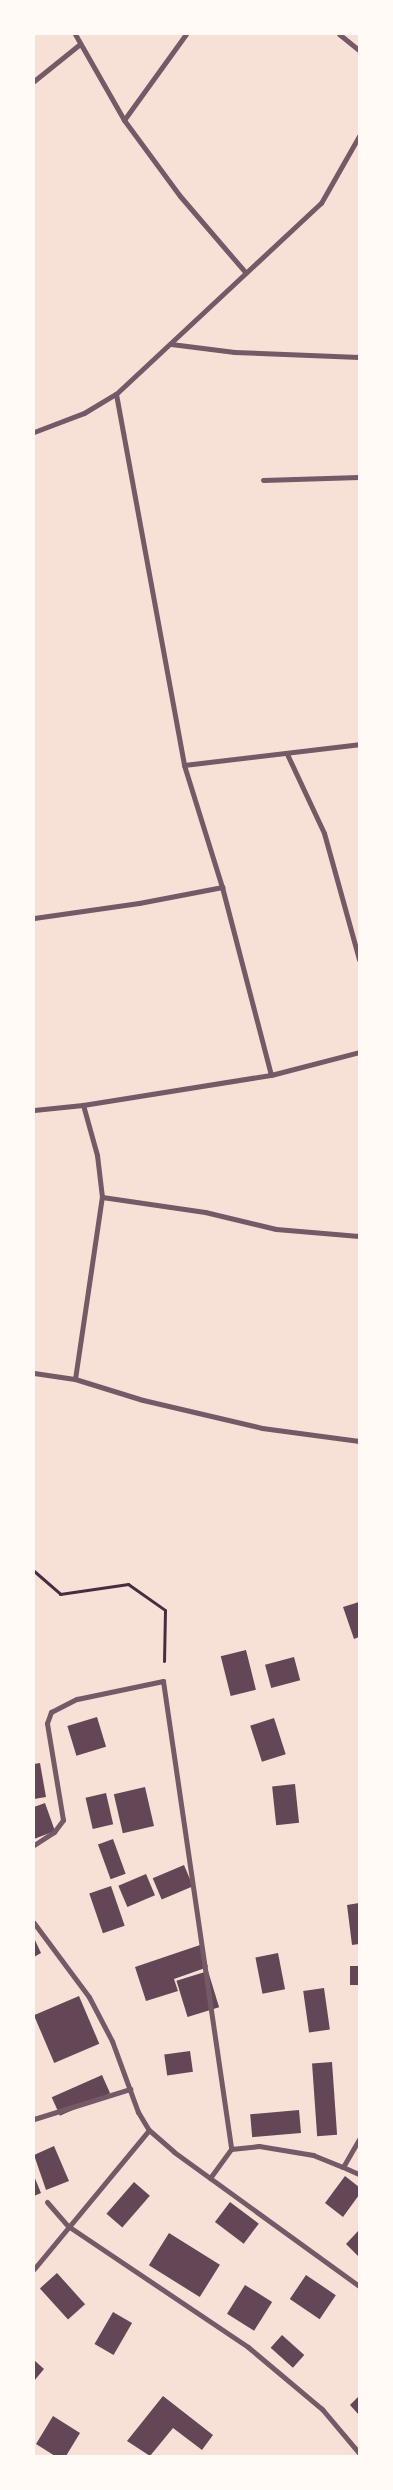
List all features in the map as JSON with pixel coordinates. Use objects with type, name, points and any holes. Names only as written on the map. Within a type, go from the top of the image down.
[{"type":"street","points":[[75,34],[124,120],[180,196],[246,273]]},
{"type":"street","points":[[124,120],[186,34]]},
{"type":"street","points":[[340,34],[359,50]]},
{"type":"street","points":[[34,80],[80,44]]},
{"type":"street","points":[[34,432],[84,413],[116,394],[171,344],[321,203],[359,136]]},
{"type":"street","points":[[171,344],[234,352],[359,357]]},
{"type":"street","points":[[116,394],[153,579],[184,765],[222,887],[271,1074]]},
{"type":"street","points":[[263,480],[359,477]]},
{"type":"street","points":[[184,765],[359,744]]},
{"type":"street","points":[[287,754],[324,833],[359,959]]},
{"type":"street","points":[[34,918],[139,903],[222,887]]},
{"type":"street","points":[[34,1110],[83,1105],[271,1074],[359,1052]]},
{"type":"street","points":[[75,1378],[102,1197],[97,1155],[83,1105]]},
{"type":"street","points":[[102,1197],[205,1212],[276,1228],[359,1236]]},
{"type":"street","points":[[34,1373],[75,1378],[143,1400],[262,1428],[359,1441]]},
{"type":"street","points":[[34,1845],[54,1832],[64,1820],[47,1723],[51,1712],[77,1699],[163,1681],[230,2149],[210,2178]]},
{"type":"street","points":[[34,1924],[89,1997],[112,2041],[130,2089],[149,2130],[210,2178],[359,2286]]},
{"type":"street","points":[[34,2119],[130,2089]]},
{"type":"street","points":[[34,2269],[149,2130]]},
{"type":"street","points":[[343,2167],[359,2139]]},
{"type":"street","points":[[230,2149],[259,2146],[313,2155],[359,2174]]},
{"type":"street","points":[[47,2202],[68,2226],[248,2347],[322,2409],[359,2453]]},
{"type":"path","points":[[34,1571],[60,1594],[128,1584],[165,1610],[163,1681]]},
{"type":"building","points":[[359,1602],[359,1637],[354,1639],[343,1607]]},
{"type":"building","points":[[246,1650],[256,1690],[231,1696],[221,1656]]},
{"type":"building","points":[[294,1657],[300,1680],[271,1688],[265,1665]]},
{"type":"building","points":[[97,1717],[106,1747],[76,1756],[67,1726]]},
{"type":"building","points":[[274,1718],[286,1754],[262,1762],[250,1726]]},
{"type":"building","points":[[40,1763],[46,1797],[34,1799],[34,1764]]},
{"type":"building","points":[[295,1784],[299,1823],[276,1825],[272,1786]]},
{"type":"building","points":[[145,1787],[154,1826],[123,1833],[114,1794]]},
{"type":"building","points":[[106,1793],[113,1824],[93,1829],[86,1798]]},
{"type":"building","points":[[45,1803],[55,1831],[34,1839],[34,1807]]},
{"type":"building","points":[[113,1839],[126,1874],[111,1879],[98,1844]]},
{"type":"building","points":[[184,1865],[193,1886],[162,1899],[153,1878]]},
{"type":"building","points":[[146,1874],[155,1895],[127,1907],[118,1886]]},
{"type":"building","points":[[111,1886],[125,1926],[103,1933],[89,1893]]},
{"type":"building","points":[[359,1903],[359,1944],[352,1945],[347,1905]]},
{"type":"building","points":[[34,1938],[41,1953],[34,1957]]},
{"type":"building","points":[[200,1945],[208,1967],[174,1979],[178,1991],[146,2001],[135,1967]]},
{"type":"building","points":[[278,1953],[285,1989],[262,1994],[255,1957]]},
{"type":"building","points":[[350,1966],[359,1966],[359,1985],[350,1985]]},
{"type":"building","points":[[208,1971],[219,2007],[188,2017],[176,1981]]},
{"type":"building","points":[[324,1988],[330,2030],[309,2033],[303,1991]]},
{"type":"building","points":[[79,1996],[99,2044],[54,2063],[34,2015]]},
{"type":"building","points":[[190,2051],[193,2072],[167,2075],[164,2055]]},
{"type":"building","points":[[332,2062],[337,2135],[317,2136],[312,2063]]},
{"type":"building","points":[[102,2075],[110,2093],[60,2116],[52,2097]]},
{"type":"building","points":[[299,2110],[301,2133],[252,2137],[250,2114]]},
{"type":"building","points":[[54,2146],[69,2181],[46,2190],[34,2155]]},
{"type":"building","points":[[34,2176],[41,2193],[34,2196]]},
{"type":"building","points":[[345,2176],[359,2187],[359,2195],[343,2217],[325,2203]]},
{"type":"building","points":[[134,2182],[150,2196],[122,2227],[106,2214]]},
{"type":"building","points":[[230,2202],[259,2224],[244,2244],[215,2222]]},
{"type":"building","points":[[359,2230],[359,2257],[346,2244]]},
{"type":"building","points":[[169,2233],[220,2265],[200,2297],[149,2265]]},
{"type":"building","points":[[57,2273],[85,2304],[68,2320],[40,2288]]},
{"type":"building","points":[[306,2275],[336,2295],[320,2319],[290,2299]]},
{"type":"building","points":[[245,2285],[272,2302],[254,2331],[227,2314]]},
{"type":"building","points":[[113,2312],[132,2323],[114,2355],[94,2344]]},
{"type":"building","points":[[282,2335],[304,2355],[293,2368],[271,2348]]},
{"type":"building","points":[[34,2360],[44,2369],[34,2381]]},
{"type":"building","points":[[163,2396],[213,2435],[202,2450],[173,2428],[150,2456],[127,2441]]},
{"type":"building","points":[[359,2396],[359,2415],[350,2405]]},
{"type":"building","points":[[53,2416],[80,2433],[66,2456],[55,2456],[36,2444]]}]
